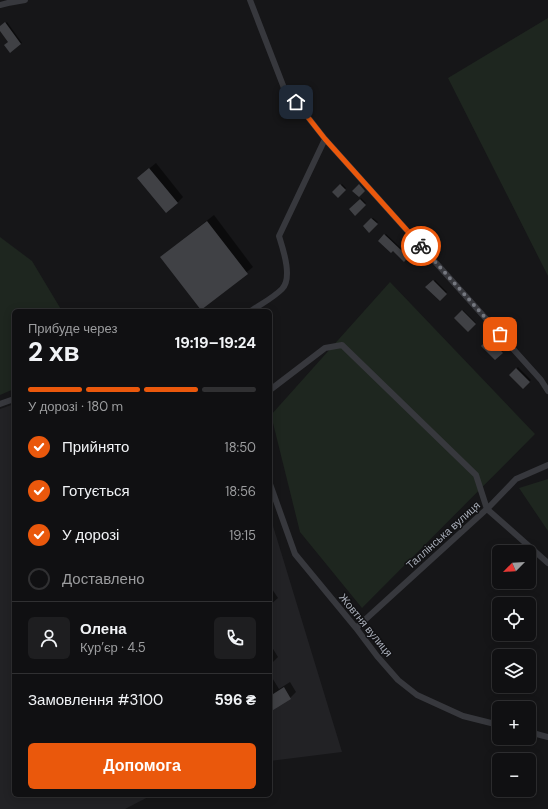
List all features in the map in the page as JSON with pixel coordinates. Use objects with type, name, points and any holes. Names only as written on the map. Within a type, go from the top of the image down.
[{"type":"street","points":[[0,5],[25,0]]},
{"type":"street","points":[[250,0],[294,104],[536,374],[548,391]]},
{"type":"street","points":[[254,309],[282,289],[286,283],[286,258],[279,236],[325,139]]},
{"type":"street","points":[[272,388],[324,348],[342,345],[476,475],[487,509],[548,563]]},
{"type":"street","points":[[0,404],[12,401]]},
{"type":"street","name":"Таллінська вулиця","points":[[356,628],[487,509],[516,479],[548,465]]},
{"type":"street","name":"Жовтня вулиця","points":[[272,490],[294,554],[398,680],[417,694],[463,716],[492,723]]},
{"type":"street","points":[[536,734],[548,737]]},
{"type":"shaded area","points":[[548,18],[548,276],[448,78]]},
{"type":"shaded area","points":[[0,237],[32,261],[61,309],[12,309],[12,390],[0,395]]},
{"type":"shaded area","points":[[390,282],[535,434],[362,608],[300,532],[272,414]]},
{"type":"shaded area","points":[[12,405],[12,797],[148,797],[125,809],[0,809],[0,409]]},
{"type":"shaded area","points":[[548,479],[548,531],[519,488]]},
{"type":"shaded area","points":[[272,523],[342,752],[272,761]]},
{"type":"building","points":[[5,22],[21,44],[10,53],[4,45],[8,42],[0,31],[0,26]]},
{"type":"building","points":[[149,168],[178,203],[166,213],[137,178]]},
{"type":"building","points":[[340,184],[346,190],[338,198],[332,192]]},
{"type":"building","points":[[359,184],[365,191],[359,197],[352,191]]},
{"type":"building","points":[[360,199],[366,205],[355,216],[349,209]]},
{"type":"building","points":[[371,218],[378,224],[369,233],[363,226]]},
{"type":"building","points":[[207,221],[248,274],[202,309],[200,309],[160,257]]},
{"type":"building","points":[[384,234],[402,251],[404,249],[410,255],[404,262],[393,251],[391,253],[378,241]]},
{"type":"building","points":[[433,280],[447,294],[440,301],[425,287]]},
{"type":"building","points":[[462,310],[476,324],[468,332],[454,318]]},
{"type":"building","points":[[489,338],[503,353],[495,360],[481,346]]},
{"type":"building","points":[[516,368],[530,382],[523,389],[509,375]]},
{"type":"building","points":[[284,687],[291,699],[272,711],[272,695]]},
{"type":"way so far","points":[[421,246],[500,334]]},
{"type":"route","points":[[296,102],[325,139],[421,246]]}]
